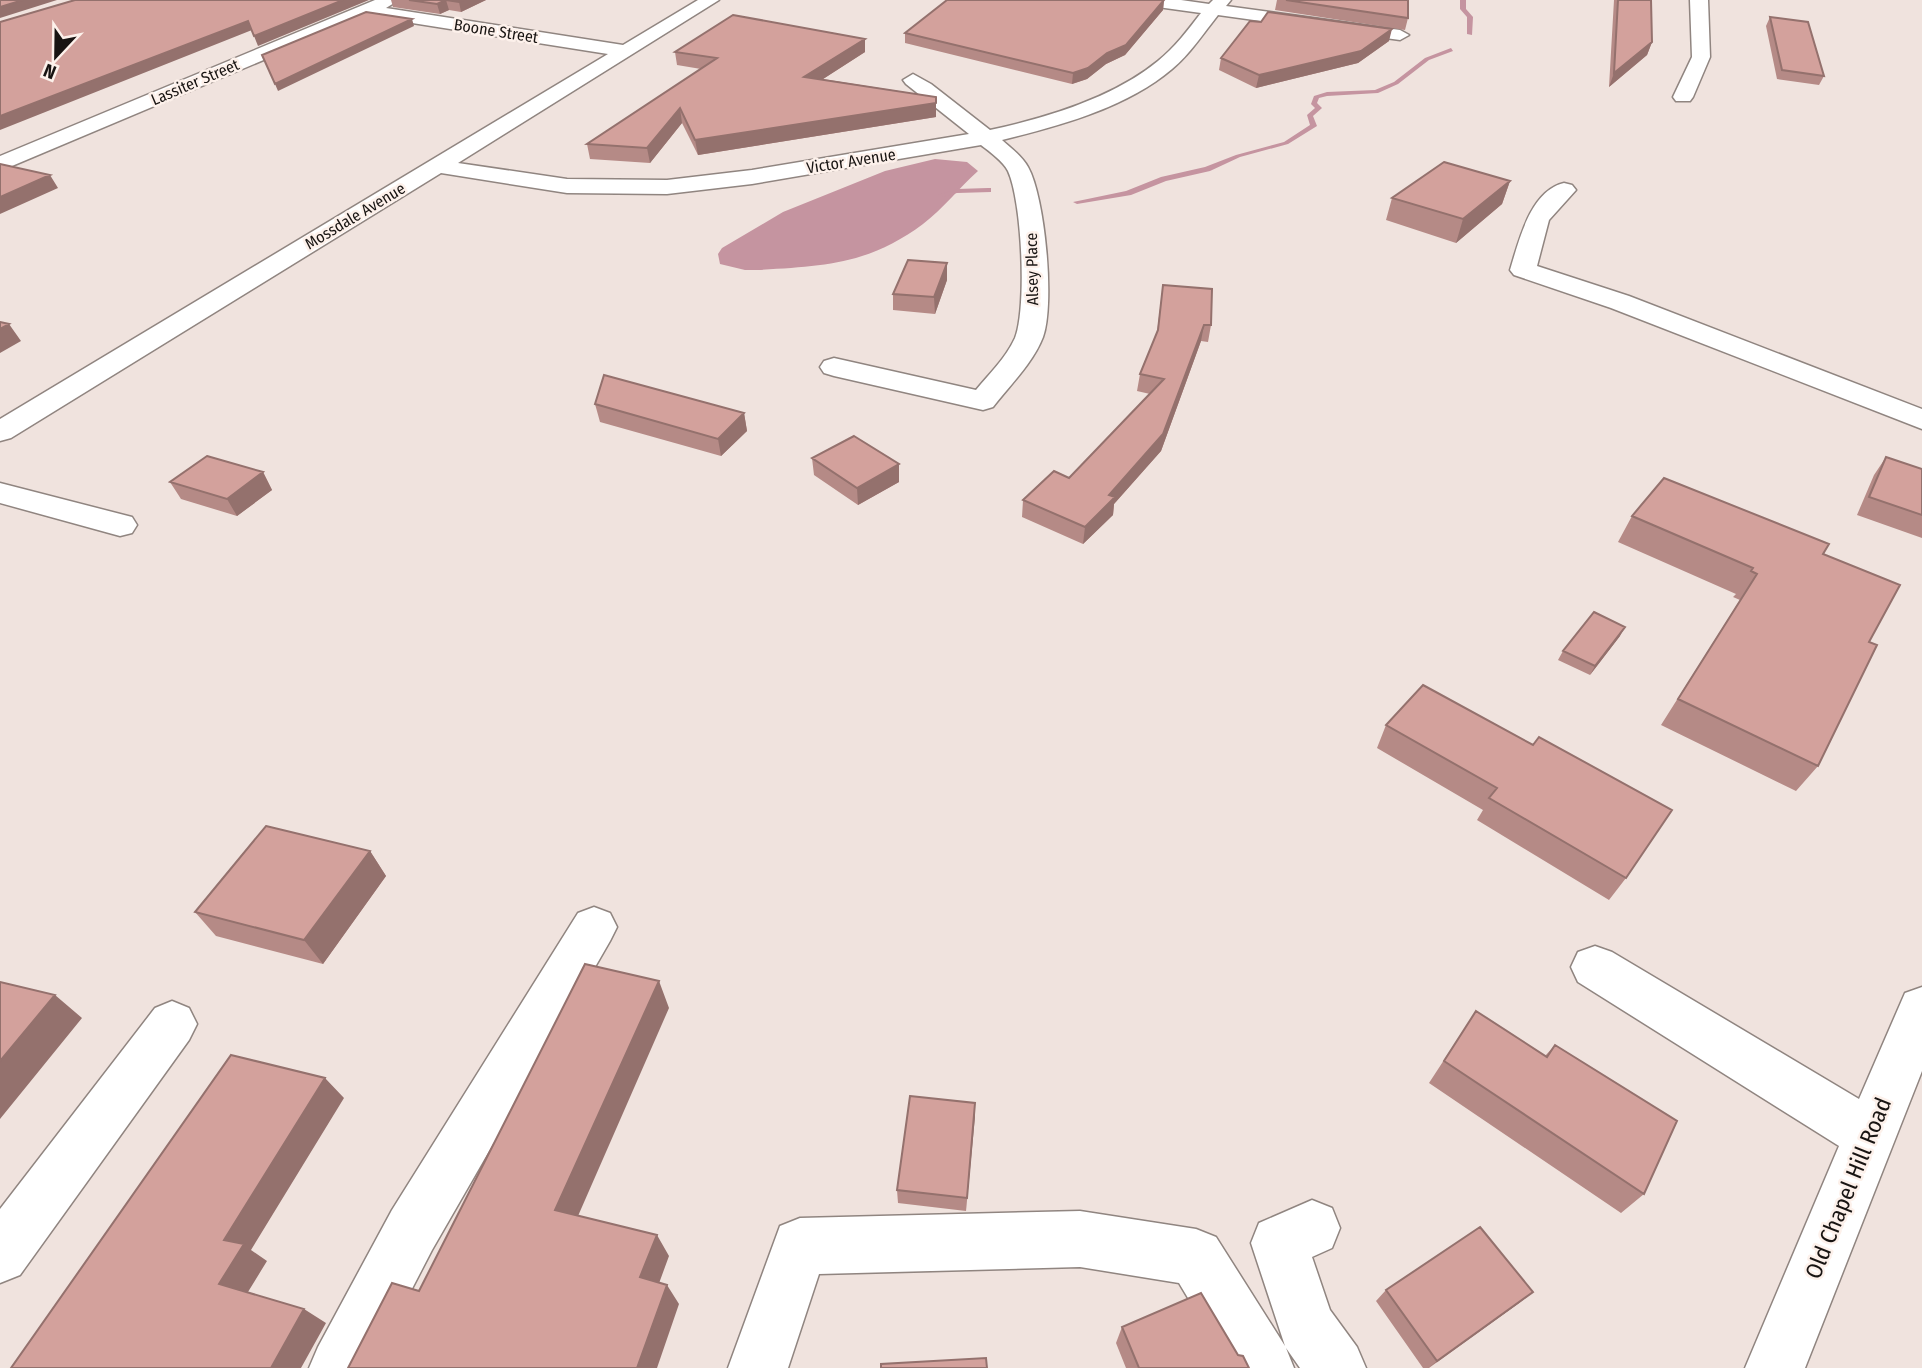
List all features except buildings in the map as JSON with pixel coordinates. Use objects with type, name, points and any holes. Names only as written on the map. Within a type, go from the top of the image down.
[{"type":"street","name":"Lassiter Street","points":[[0,164],[390,0]]},
{"type":"street","name":"Mossdale Avenue","points":[[0,432],[710,0]]},
{"type":"street","points":[[1143,0],[1217,5],[1400,35]]},
{"type":"street","points":[[1683,97],[1701,57],[1699,0]]},
{"type":"street","name":"Victor Avenue","points":[[438,166],[542,184],[611,188],[656,187],[730,181],[985,137],[1049,122],[1129,88],[1169,62],[1217,5]]},
{"type":"street","name":"Boone Street","points":[[366,10],[625,51]]},
{"type":"street","name":"Alsey Place","points":[[834,367],[980,412],[1024,349],[1031,331],[1031,224],[1024,181],[1017,165],[913,80]]},
{"type":"street","points":[[1564,190],[1538,218],[1523,270],[1620,302],[1922,420]]},
{"type":"street","points":[[0,493],[120,525]]},
{"type":"street","points":[[339,1368],[412,1230],[594,928]]},
{"type":"street","points":[[1595,967],[1869,1135]]},
{"type":"street","name":"Old Chapel Hill Road","points":[[1775,1368],[1922,1009]]},
{"type":"street","points":[[0,1255],[172,1024]]},
{"type":"street","points":[[1312,1228],[1279,1243],[1306,1327],[1336,1368]]},
{"type":"street","points":[[758,1368],[800,1246],[1080,1239],[1196,1257],[1264,1368]]},
{"type":"shaded area","points":[[935,159],[967,162],[978,171],[923,224],[883,248],[844,261],[803,267],[745,270],[720,264],[718,254],[722,248],[783,212],[885,171]]},
{"type":"waterway","points":[[1463,0],[1463,9],[1470,17],[1470,34]]},
{"type":"waterway","points":[[1077,202],[1128,193],[1164,179],[1207,169],[1238,156],[1286,143],[1314,126],[1310,115],[1319,108],[1314,104],[1316,97],[1376,92],[1396,83],[1427,59],[1451,50]]},
{"type":"waterway","points":[[942,195],[957,191],[988,190]]}]
